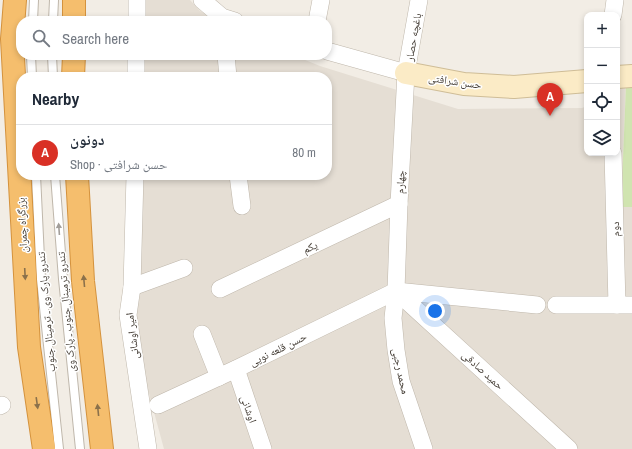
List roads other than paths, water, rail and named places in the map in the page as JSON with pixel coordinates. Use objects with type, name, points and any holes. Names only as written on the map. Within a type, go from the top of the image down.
[{"type":"highway","points":[[0,0],[12,39]]},
{"type":"highway","name":"بزرگراه چمران","points":[[15,0],[12,39],[16,111]]},
{"type":"highway","points":[[74,0],[74,16]]},
{"type":"highway","points":[[73,72],[74,60]]},
{"type":"highway","name":"بزرگراه چمران","points":[[20,180],[29,347],[44,449]]},
{"type":"highway","points":[[78,180],[84,281],[102,449]]},
{"type":"street","points":[[137,0],[137,16]]},
{"type":"street","points":[[202,0],[221,16]]},
{"type":"street","points":[[318,16],[321,0]]},
{"type":"street","name":"باغچه حصار","points":[[406,73],[419,0]]},
{"type":"street","points":[[613,12],[615,0]]},
{"type":"street","name":"حسن شرافتی","points":[[332,51],[406,73],[464,84],[514,87],[584,81]]},
{"type":"street","points":[[136,60],[136,72]]},
{"type":"street","points":[[226,60],[228,72]]},
{"type":"street","name":"چهارم","points":[[396,291],[406,73]]},
{"type":"street","points":[[620,77],[632,76]]},
{"type":"street","name":"دوم","points":[[556,305],[624,305],[613,156]]},
{"type":"street","name":"امیر اوشانی","points":[[135,180],[132,287],[128,314],[148,449]]},
{"type":"street","points":[[239,180],[242,206]]},
{"type":"street","name":"یکم","points":[[220,289],[399,204]]},
{"type":"street","points":[[132,287],[184,268]]},
{"type":"street","points":[[396,291],[537,304]]},
{"type":"street","name":"حسن قلعه نویی","points":[[158,405],[236,369],[396,291]]},
{"type":"street","name":"محمد رجبی","points":[[396,291],[393,318],[401,381],[424,449]]},
{"type":"street","name":"حمید صادقی","points":[[396,291],[569,449]]},
{"type":"street","points":[[202,334],[219,377]]},
{"type":"street","name":"اوشانی","points":[[236,369],[263,449]]},
{"type":"lane","points":[[33,16],[34,0]]},
{"type":"lane","points":[[53,16],[54,0]]},
{"type":"lane","points":[[31,60],[32,72]]},
{"type":"lane","points":[[52,60],[53,72]]},
{"type":"lane","name":"تندرو پارک وی ـ ترمینال جنوب","points":[[36,180],[41,279],[59,449]]},
{"type":"lane","name":"تندرو ترمینال جنوب ـ پارک وی","points":[[55,180],[63,279],[80,449]]},
{"type":"place","name":"دونون","points":[[550,116]]}]
